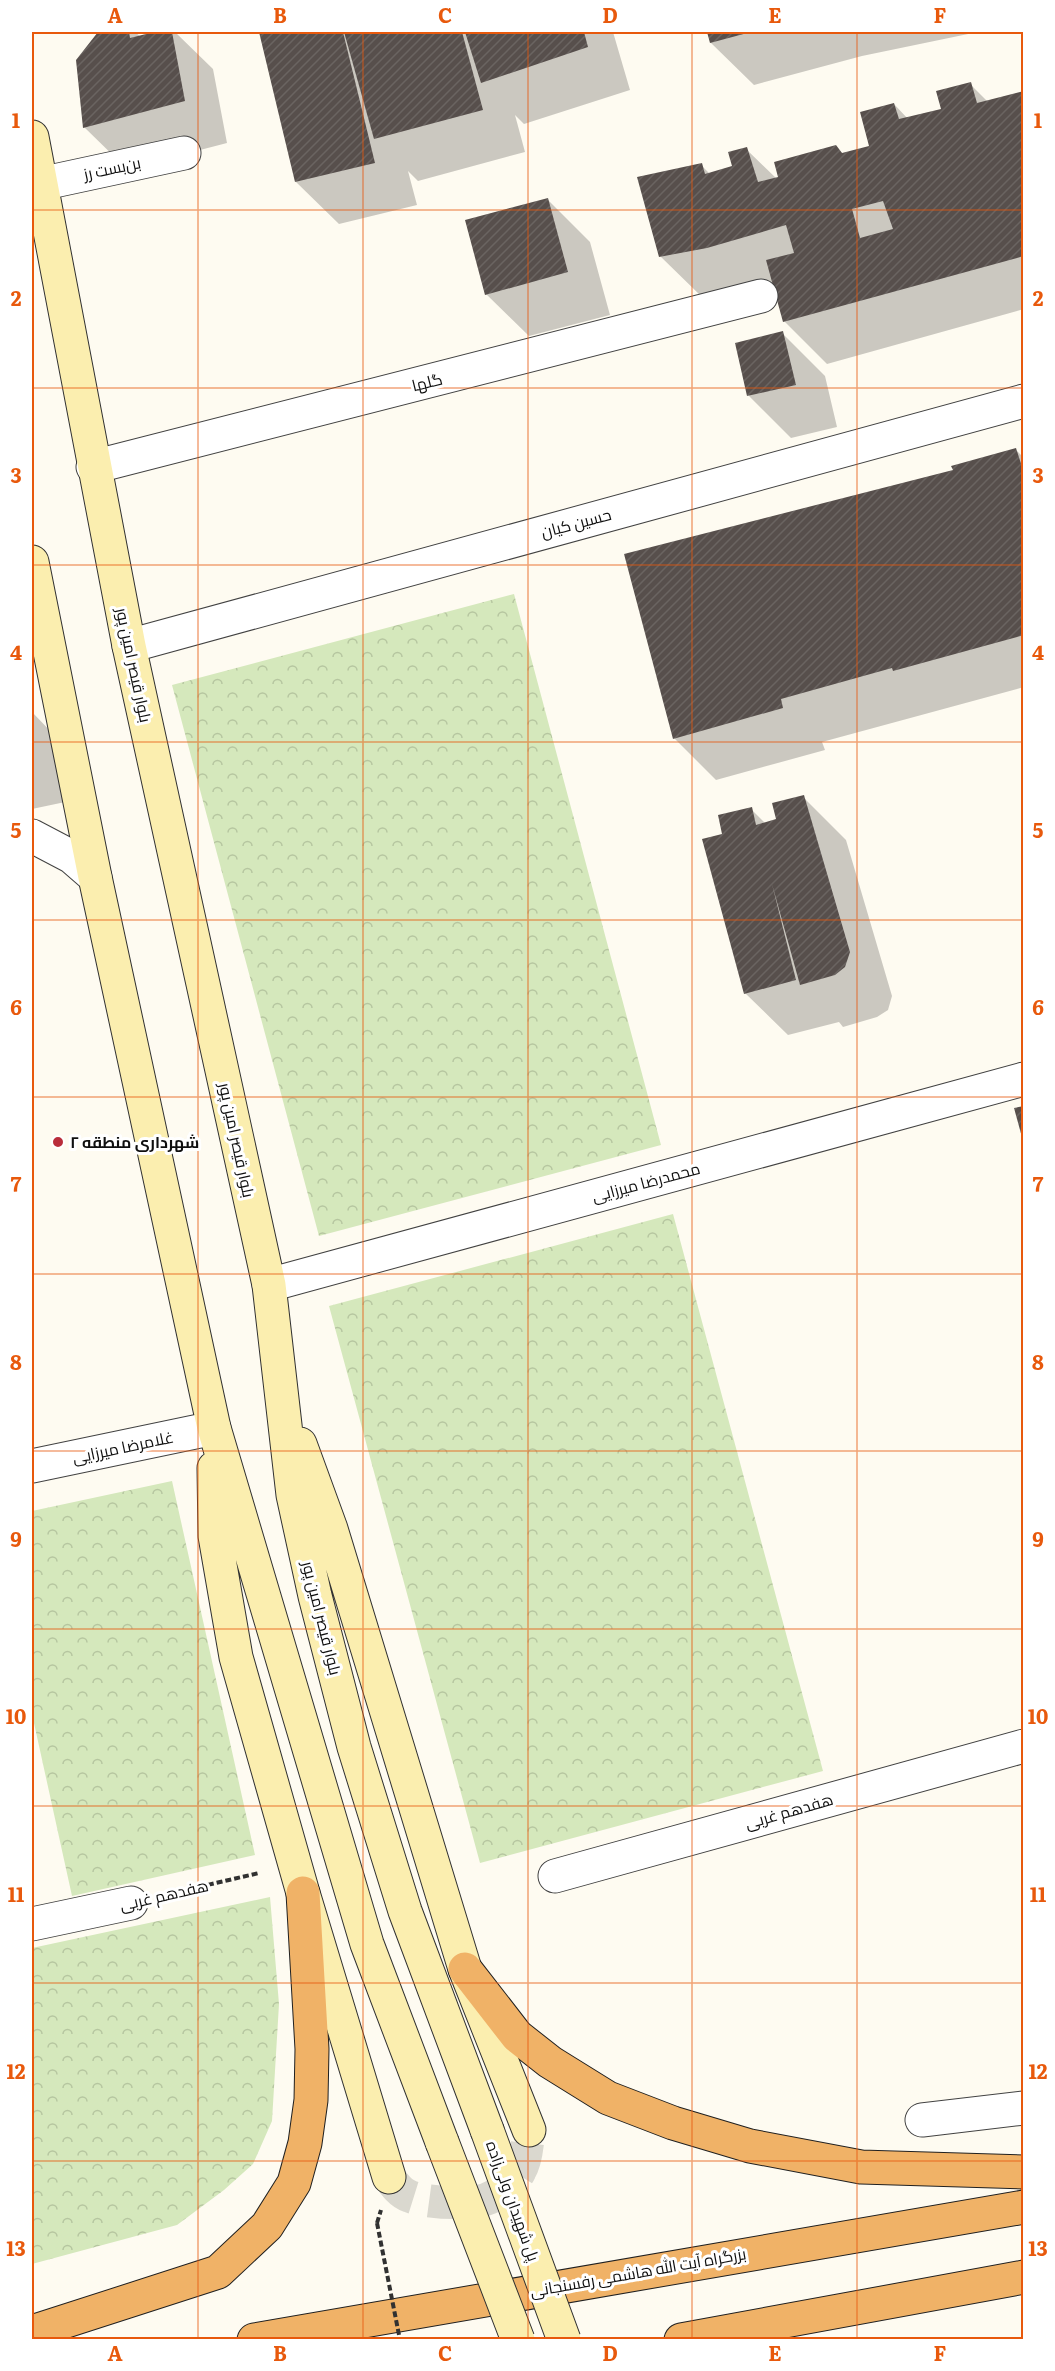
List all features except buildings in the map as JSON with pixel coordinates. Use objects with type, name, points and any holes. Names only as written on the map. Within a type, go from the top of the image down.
[{"type":"highway","points":[[32,2332],[218,2272],[267,2226],[294,2182],[305,2143],[311,2100],[312,2049],[299,1878]]},
{"type":"highway","points":[[465,1969],[517,2036],[550,2062],[608,2098],[673,2123],[750,2146],[861,2167],[1023,2172]]},
{"type":"highway","name":"بزرگراه آیت الله هاشمی رفسنجانی","points":[[254,2340],[461,2302],[1023,2207]]},
{"type":"highway","points":[[681,2340],[1023,2277]]},
{"type":"main road","name":"بلوار قیصر امین پور","points":[[32,137],[93,467],[129,646],[269,1285],[293,1496],[315,1596],[354,1747],[405,1911],[487,2130]]},
{"type":"main road","points":[[32,562],[95,877],[214,1428],[367,1944],[518,2340]]},
{"type":"main road","points":[[282,1395],[331,1528],[465,1969],[529,2130]]},
{"type":"main road","points":[[214,1428],[215,1536],[236,1657],[299,1878],[389,2177]]},
{"type":"main road","name":"پل شهیدان ولی‌زاده","points":[[487,2130],[564,2340]]},
{"type":"street","name":"بن‌بست رز","points":[[40,184],[184,153]]},
{"type":"street","name":"گلها","points":[[93,467],[761,296]]},
{"type":"street","name":"حسین کیان","points":[[129,646],[1023,401]]},
{"type":"street","points":[[32,836],[72,857],[95,877]]},
{"type":"street","name":"محمدرضا میرزایی","points":[[269,1285],[1023,1079]]},
{"type":"street","name":"غلامرضا میرزایی","points":[[32,1466],[214,1428]]},
{"type":"street","name":"هفدهم غربی","points":[[555,1876],[1023,1746]]},
{"type":"street","name":"هفدهم غربی","points":[[32,1924],[132,1903]]},
{"type":"street","points":[[922,2120],[1023,2108]]},
{"type":"path","name":"هفدهم غربی","points":[[132,1903],[299,1878]]},
{"type":"path","points":[[377,2223],[400,2340]]},
{"type":"green space","points":[[514,594],[661,1145],[319,1236],[172,685]]},
{"type":"green space","points":[[673,1214],[823,1771],[480,1863],[329,1306]]},
{"type":"green space","points":[[172,1481],[255,1855],[72,1896],[32,1714],[32,1511]]},
{"type":"green space","points":[[270,1897],[279,2004],[272,2121],[253,2164],[224,2190],[177,2225],[32,2264],[32,1948]]},
{"type":"tunnel","points":[[389,2177],[403,2193],[416,2198],[454,2203],[485,2200],[502,2190],[517,2176],[524,2162],[529,2130]]},
{"type":"place","name":"شهرداری منطقه ۲","points":[[58,1142]]}]
